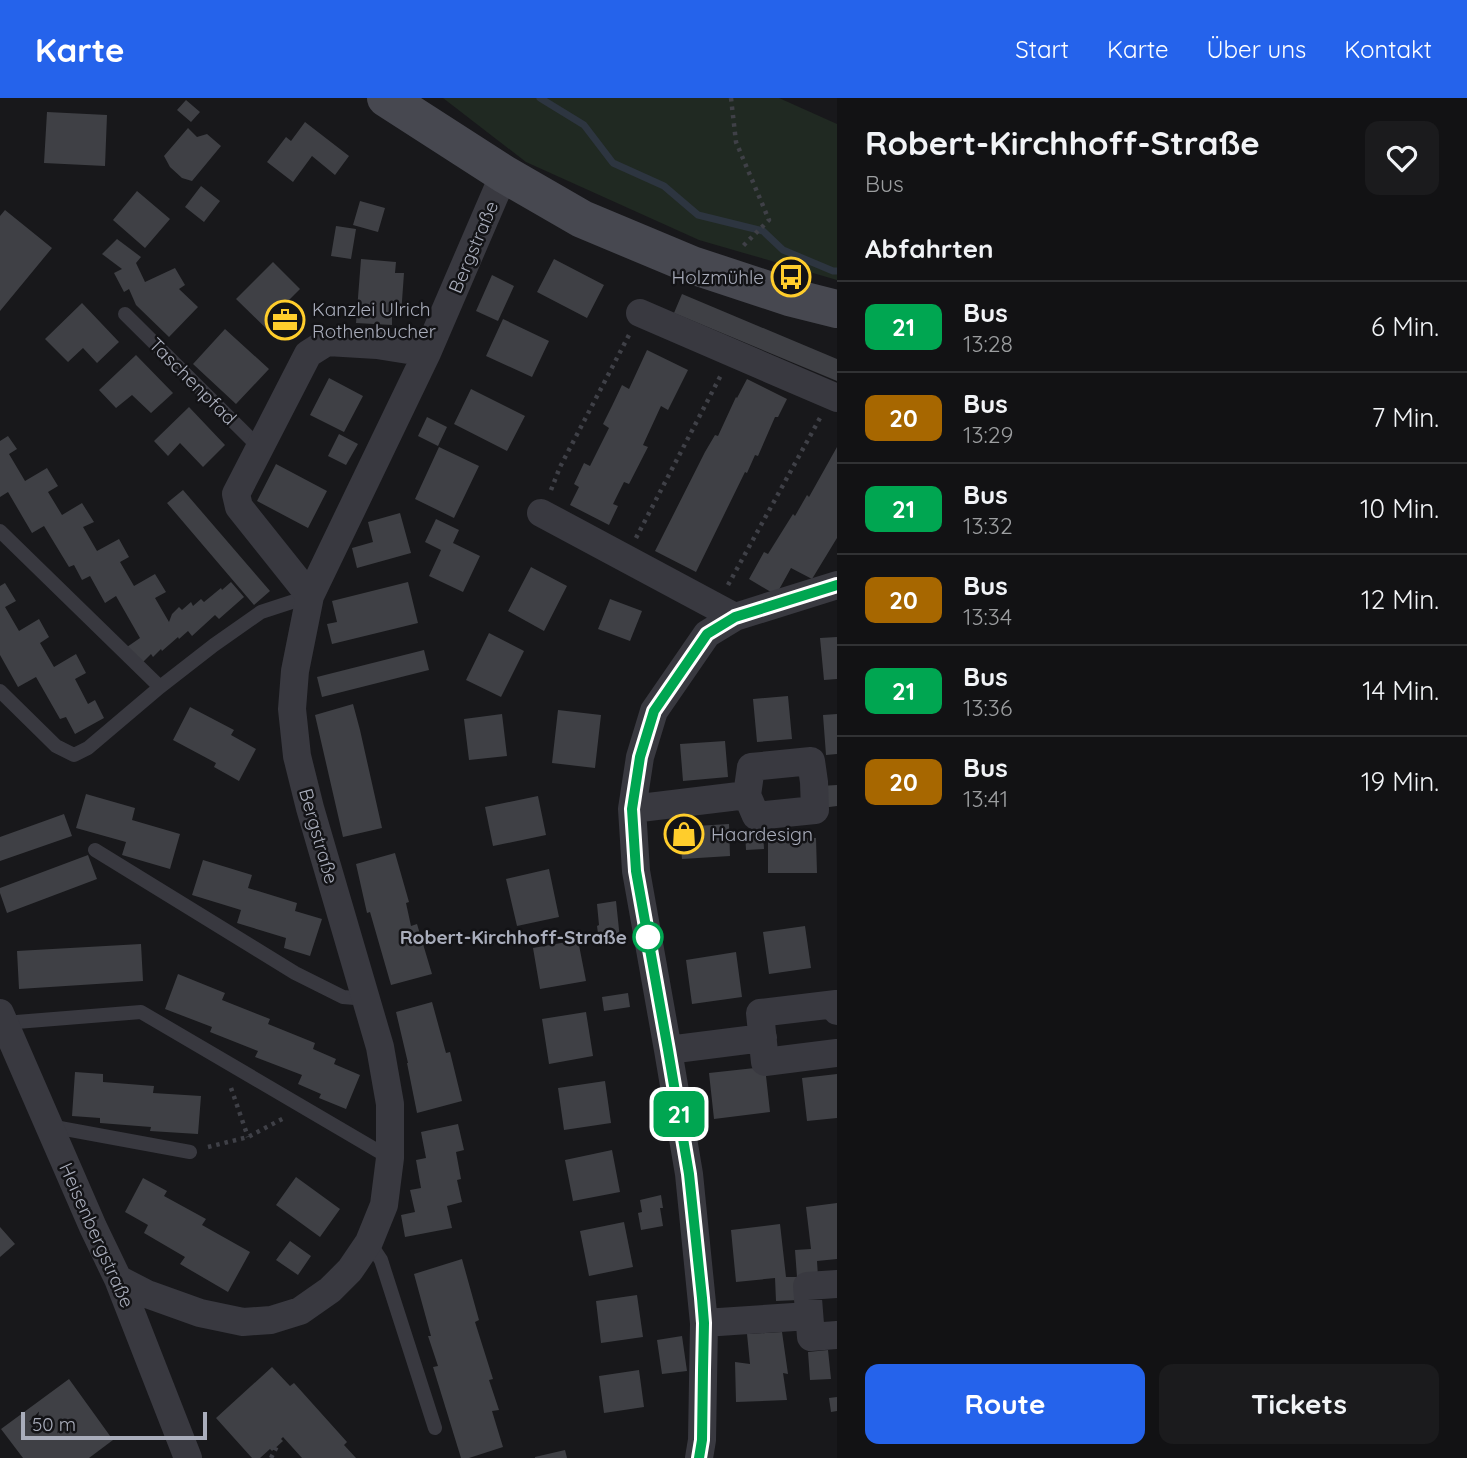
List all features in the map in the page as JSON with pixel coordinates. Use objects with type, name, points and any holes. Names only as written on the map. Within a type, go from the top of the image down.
[{"type":"street","points":[[386,98],[568,212],[668,256],[728,278],[837,309]]},
{"type":"street","name":"Bergstraße","points":[[118,1279],[147,1294],[200,1313],[243,1322],[271,1320],[300,1311],[330,1290],[351,1270],[369,1242],[384,1205],[390,1158],[390,1104],[380,1047],[297,756],[292,709],[295,671],[310,596],[427,353],[504,174]]},
{"type":"street","points":[[640,313],[835,397]]},
{"type":"street","points":[[310,596],[239,506],[236,494],[307,354],[327,342],[377,345],[427,353]]},
{"type":"street","points":[[541,513],[725,612]]},
{"type":"street","points":[[699,1458],[702,1440],[704,1323],[689,1174],[636,871],[632,809],[640,757],[654,711],[725,612],[837,584]]},
{"type":"street","points":[[632,809],[747,795]]},
{"type":"street","points":[[837,1011],[836,1004],[760,1013],[765,1062],[837,1053]]},
{"type":"street","name":"Heisenbergstraße","points":[[2,1018],[118,1279],[188,1458]]},
{"type":"street","points":[[668,1050],[763,1038]]},
{"type":"street","points":[[837,1284],[807,1286],[811,1337],[837,1335]]},
{"type":"street","points":[[704,1323],[809,1316]]},
{"type":"lane","name":"Taschenpfad","points":[[125,314],[260,448]]},
{"type":"lane","points":[[0,531],[160,687]]},
{"type":"lane","points":[[0,691],[57,746],[74,755],[89,748],[160,687],[261,612],[310,596]]},
{"type":"lane","points":[[95,850],[295,973],[343,998],[367,999]]},
{"type":"lane","points":[[2,1018],[141,1012],[390,1158]]},
{"type":"lane","points":[[49,1126],[190,1152]]},
{"type":"lane","points":[[369,1242],[381,1260],[435,1428]]},
{"type":"path","points":[[731,98],[736,142],[769,220],[741,249]]},
{"type":"path","points":[[560,467],[640,313]]},
{"type":"path","points":[[626,558],[733,353]]},
{"type":"path","points":[[725,612],[835,397]]},
{"type":"path","points":[[222,1060],[248,1137]]},
{"type":"path","points":[[190,1152],[248,1137],[304,1107]]},
{"type":"path","points":[[271,1458],[277,1446]]},
{"type":"shaded area","points":[[443,98],[779,98],[837,124],[837,280],[699,240],[526,162]]},
{"type":"building","points":[[186,100],[200,112],[191,122],[177,110]]},
{"type":"building","points":[[47,112],[107,115],[105,166],[44,163]]},
{"type":"building","points":[[305,122],[349,156],[335,175],[312,156],[293,182],[267,162],[286,137],[291,141]]},
{"type":"building","points":[[188,128],[197,137],[207,134],[221,146],[192,181],[182,178],[170,167],[164,156]]},
{"type":"building","points":[[201,186],[220,201],[204,222],[185,207]]},
{"type":"building","points":[[137,191],[170,219],[145,248],[113,220]]},
{"type":"building","points":[[360,201],[385,208],[378,232],[353,225]]},
{"type":"building","points":[[5,210],[52,248],[0,311],[0,216]]},
{"type":"building","points":[[336,226],[356,229],[351,259],[331,256]]},
{"type":"building","points":[[117,239],[141,257],[136,263],[145,282],[175,268],[185,285],[179,289],[198,307],[169,337],[136,305],[129,289],[124,292],[114,273],[122,269],[102,254]]},
{"type":"building","points":[[361,259],[396,262],[395,273],[404,273],[401,315],[392,315],[392,325],[356,323]]},
{"type":"building","points":[[554,259],[604,285],[587,318],[537,292]]},
{"type":"building","points":[[273,262],[300,289],[285,304],[299,319],[278,340],[236,299]]},
{"type":"building","points":[[492,275],[514,286],[498,321],[476,311]]},
{"type":"building","points":[[682,294],[837,359],[837,381],[674,313]]},
{"type":"building","points":[[82,303],[119,342],[97,363],[83,348],[68,362],[45,339]]},
{"type":"building","points":[[503,319],[549,341],[532,377],[486,356]]},
{"type":"building","points":[[225,329],[269,369],[236,404],[193,364]]},
{"type":"building","points":[[647,350],[688,370],[668,410],[661,406],[643,445],[648,447],[629,484],[624,482],[613,504],[618,506],[609,525],[570,505],[579,487],[574,484],[584,463],[590,466],[609,428],[603,424],[622,385],[629,389]]},
{"type":"building","points":[[136,355],[173,393],[151,413],[132,395],[116,408],[99,390]]},
{"type":"building","points":[[329,378],[363,396],[344,432],[310,415]]},
{"type":"building","points":[[747,379],[787,399],[778,417],[775,417],[758,456],[755,455],[747,473],[745,472],[696,572],[655,551],[705,452],[715,435],[718,436]]},
{"type":"building","points":[[471,389],[525,416],[507,451],[454,424]]},
{"type":"building","points":[[189,407],[225,445],[203,467],[180,443],[168,456],[154,441]]},
{"type":"building","points":[[427,417],[447,427],[438,446],[418,436]]},
{"type":"building","points":[[339,434],[358,444],[346,465],[328,456]]},
{"type":"building","points":[[8,436],[17,449],[9,454],[25,481],[47,468],[58,486],[48,492],[62,515],[82,503],[94,522],[83,527],[97,551],[119,539],[129,557],[120,562],[134,586],[155,574],[166,592],[155,598],[169,622],[179,607],[182,610],[191,602],[193,606],[201,599],[204,602],[231,582],[244,597],[219,619],[215,615],[192,636],[188,631],[153,657],[151,654],[142,663],[127,647],[140,638],[116,596],[105,603],[90,576],[82,580],[74,565],[69,567],[44,526],[32,533],[8,492],[0,497],[0,441]]},
{"type":"building","points":[[439,447],[479,466],[454,518],[415,499]]},
{"type":"building","points":[[837,447],[837,538],[812,579],[791,568],[776,595],[749,579],[764,552],[768,554],[793,514],[795,516],[807,495],[809,497]]},
{"type":"building","points":[[276,464],[327,491],[308,528],[257,501]]},
{"type":"building","points":[[183,490],[270,591],[254,605],[167,503]]},
{"type":"building","points":[[400,513],[411,553],[357,568],[352,548],[373,542],[368,522]]},
{"type":"building","points":[[436,519],[459,530],[453,543],[480,556],[463,592],[429,576],[441,550],[425,542]]},
{"type":"building","points":[[531,567],[567,586],[544,631],[508,611]]},
{"type":"building","points":[[408,582],[418,623],[332,644],[327,624],[337,622],[332,601]]},
{"type":"building","points":[[5,583],[16,601],[5,607],[19,631],[39,619],[49,637],[40,643],[54,667],[76,654],[86,673],[75,679],[88,704],[95,700],[104,718],[75,734],[66,717],[60,719],[36,677],[18,687],[0,655],[0,586]]},
{"type":"building","points":[[610,599],[642,611],[630,641],[598,629]]},
{"type":"building","points":[[489,633],[524,651],[501,697],[466,680]]},
{"type":"building","points":[[837,637],[837,679],[824,680],[820,638]]},
{"type":"building","points":[[424,650],[429,670],[322,697],[317,677]]},
{"type":"building","points":[[788,696],[792,739],[757,742],[753,699]]},
{"type":"building","points":[[353,704],[382,828],[343,837],[315,715]]},
{"type":"building","points":[[190,707],[234,730],[231,735],[256,749],[239,781],[214,767],[216,763],[173,740]]},
{"type":"building","points":[[558,710],[601,715],[595,768],[552,763]]},
{"type":"building","points":[[502,714],[507,756],[469,760],[464,719]]},
{"type":"building","points":[[837,714],[837,754],[826,755],[823,715]]},
{"type":"building","points":[[725,741],[728,777],[683,781],[680,744]]},
{"type":"building","points":[[837,785],[837,806],[822,808],[820,786]]},
{"type":"building","points":[[86,794],[135,808],[132,820],[180,834],[170,869],[122,855],[126,842],[76,828]]},
{"type":"building","points":[[538,796],[546,835],[493,846],[485,807]]},
{"type":"building","points":[[64,814],[72,836],[0,861],[0,837]]},
{"type":"building","points":[[729,824],[730,856],[682,859],[679,827]]},
{"type":"building","points":[[763,831],[764,849],[746,850],[745,832]]},
{"type":"building","points":[[768,838],[816,838],[817,873],[768,873]]},
{"type":"building","points":[[395,853],[409,902],[406,903],[411,926],[417,924],[432,974],[391,985],[370,912],[367,913],[356,864]]},
{"type":"building","points":[[88,855],[97,879],[7,913],[0,888]]},
{"type":"building","points":[[203,860],[252,875],[248,888],[297,903],[295,911],[322,919],[310,956],[284,948],[286,938],[237,923],[241,910],[192,895]]},
{"type":"building","points":[[549,869],[559,917],[517,926],[506,879]]},
{"type":"building","points":[[616,901],[620,939],[599,941],[597,904]]},
{"type":"building","points":[[805,926],[811,968],[769,974],[763,932]]},
{"type":"building","points":[[578,940],[586,981],[540,989],[533,948]]},
{"type":"building","points":[[141,944],[143,981],[19,989],[17,951]]},
{"type":"building","points":[[736,952],[742,997],[692,1004],[686,960]]},
{"type":"building","points":[[178,974],[225,993],[222,1000],[270,1019],[268,1024],[315,1043],[313,1049],[336,1059],[334,1064],[360,1075],[346,1109],[319,1098],[321,1094],[298,1084],[302,1075],[255,1057],[258,1051],[210,1032],[212,1027],[165,1009]]},
{"type":"building","points":[[628,993],[630,1007],[604,1011],[602,997]]},
{"type":"building","points":[[432,1002],[446,1053],[450,1052],[462,1101],[417,1113],[396,1012]]},
{"type":"building","points":[[586,1012],[593,1056],[549,1064],[542,1019]]},
{"type":"building","points":[[765,1067],[770,1112],[714,1119],[709,1073]]},
{"type":"building","points":[[75,1072],[103,1074],[103,1082],[154,1086],[153,1093],[201,1096],[198,1134],[150,1131],[151,1127],[100,1123],[100,1118],[72,1116]]},
{"type":"building","points":[[837,1074],[837,1118],[807,1121],[802,1078]]},
{"type":"building","points":[[605,1081],[611,1123],[564,1130],[558,1088]]},
{"type":"building","points":[[458,1124],[464,1150],[456,1152],[461,1179],[457,1180],[462,1202],[447,1206],[452,1228],[405,1237],[401,1215],[415,1212],[410,1190],[421,1188],[416,1160],[426,1158],[421,1132]]},
{"type":"building","points":[[612,1150],[620,1192],[573,1201],[565,1160]]},
{"type":"building","points":[[296,1177],[340,1209],[320,1237],[276,1205]]},
{"type":"building","points":[[143,1178],[167,1191],[164,1196],[206,1219],[202,1225],[250,1252],[228,1292],[180,1264],[185,1257],[144,1233],[148,1225],[125,1212]]},
{"type":"building","points":[[661,1195],[663,1226],[641,1230],[638,1213],[642,1212],[640,1200]]},
{"type":"building","points":[[837,1203],[837,1259],[817,1261],[818,1277],[799,1300],[776,1301],[775,1278],[736,1282],[731,1230],[780,1224],[786,1277],[797,1277],[795,1250],[811,1249],[806,1207]]},
{"type":"building","points":[[624,1222],[633,1267],[589,1276],[580,1231]]},
{"type":"building","points":[[0,1227],[15,1244],[0,1257]]},
{"type":"building","points":[[290,1241],[311,1256],[298,1275],[276,1260]]},
{"type":"building","points":[[462,1259],[479,1320],[475,1322],[493,1379],[489,1380],[499,1410],[492,1411],[503,1447],[469,1458],[461,1458],[433,1367],[438,1366],[428,1336],[431,1336],[414,1274]]},
{"type":"building","points":[[637,1295],[643,1337],[601,1343],[596,1301]]},
{"type":"building","points":[[782,1332],[788,1374],[783,1373],[787,1400],[736,1402],[735,1362],[750,1364],[747,1334]]},
{"type":"building","points":[[682,1336],[687,1371],[662,1374],[657,1340]]},
{"type":"building","points":[[828,1350],[831,1379],[810,1380],[808,1352]]},
{"type":"building","points":[[272,1367],[290,1386],[294,1383],[347,1442],[344,1445],[356,1458],[302,1458],[283,1437],[283,1441],[272,1451],[270,1449],[260,1458],[252,1458],[216,1418]]},
{"type":"building","points":[[639,1370],[644,1407],[604,1413],[599,1376]]},
{"type":"building","points":[[69,1379],[113,1440],[89,1458],[23,1458],[1,1429]]},
{"type":"building","points":[[837,1397],[837,1411],[831,1412],[829,1398]]},
{"type":"building","points":[[565,1450],[567,1458],[535,1458],[535,1457]]},
{"type":"waterway","points":[[540,98],[584,125],[613,163],[664,186],[698,215],[763,231],[783,250],[837,271]]},
{"type":"bus line","name":"21","points":[[699,1458],[702,1440],[702,1298],[689,1174],[636,871],[632,809],[640,757],[654,711],[707,634],[735,617],[837,585]]},
{"type":"place","name":"Holzmühle","points":[[791,277]]},
{"type":"place","name":"Kanzlei Ulrich Rothenbucher","points":[[285,320]]},
{"type":"place","name":"Haardesign","points":[[684,834]]},
{"type":"place","name":"Robert-Kirchhoff-Straße","points":[[648,937]]}]
